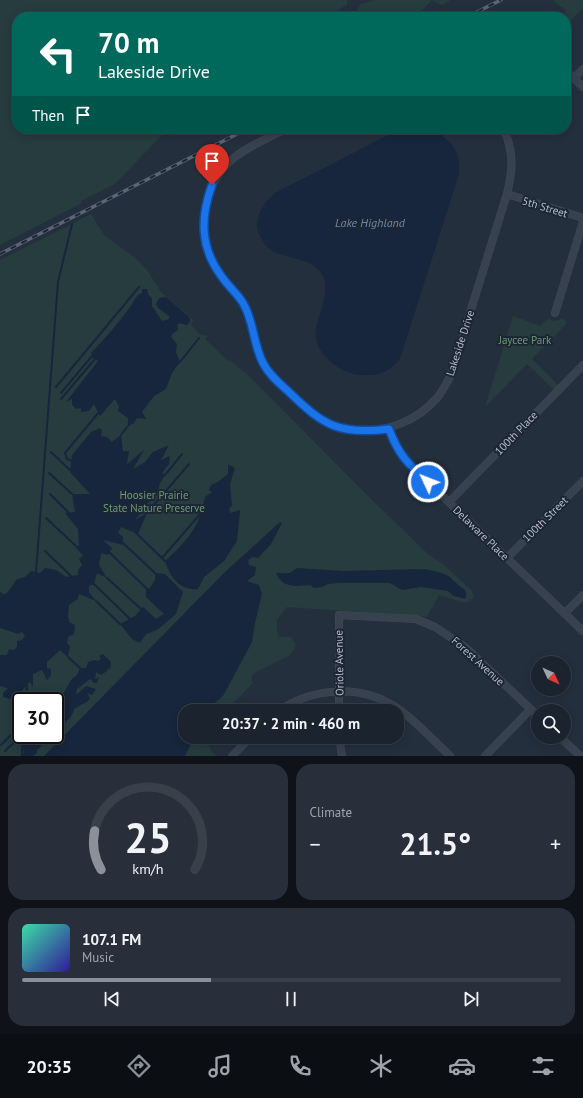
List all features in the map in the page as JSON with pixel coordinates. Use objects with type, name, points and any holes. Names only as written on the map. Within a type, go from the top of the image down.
[{"type":"street","points":[[574,78],[583,69]]},
{"type":"street","points":[[571,75],[583,87]]},
{"type":"street","name":"Lakeside Drive","points":[[275,134],[255,144],[235,157],[221,172],[212,185],[207,200],[204,217],[204,238],[211,259],[222,277],[244,303],[250,316],[258,352],[263,364],[272,376],[302,405],[323,421],[340,429],[367,432],[389,429],[422,412],[438,398],[450,377],[507,194],[512,165],[509,141],[506,134]]},
{"type":"street","name":"5th Street","points":[[507,194],[583,218]]},
{"type":"street","points":[[555,312],[583,222]]},
{"type":"street","name":"100th Place","points":[[449,502],[583,365]]},
{"type":"street","name":"Delaware Place","points":[[389,429],[395,445],[406,461],[583,631]]},
{"type":"street","name":"100th Street","points":[[507,558],[583,480]]},
{"type":"street","points":[[565,613],[583,595]]},
{"type":"street","name":"Oriole Avenue","points":[[339,615],[340,704]]},
{"type":"street","name":"Forest Avenue","points":[[339,615],[416,620],[432,625],[465,647],[531,709]]},
{"type":"street","points":[[291,704],[309,696],[339,691],[362,693],[381,699],[399,709],[413,720],[450,756]]},
{"type":"street","points":[[485,756],[531,709]]},
{"type":"street","points":[[232,756],[244,744]]},
{"type":"street","points":[[340,744],[342,756]]},
{"type":"street","points":[[567,744],[580,756]]},
{"type":"green space","points":[[0,0],[347,0],[347,5],[335,12],[12,12],[12,134],[163,134],[115,184],[81,201],[82,203],[0,245]]},
{"type":"green space","points":[[376,0],[432,0],[420,12],[355,12],[361,4]]},
{"type":"green space","points":[[432,0],[451,0],[442,5]]},
{"type":"green space","points":[[553,0],[583,0],[583,8],[571,21],[571,12],[565,12],[566,11]]},
{"type":"green space","name":"Hoosier Prairie State Nature Preserve","points":[[91,214],[104,235],[135,258],[147,270],[161,292],[193,320],[191,325],[200,334],[208,336],[205,339],[228,361],[230,360],[248,375],[429,555],[443,564],[471,590],[474,598],[465,603],[439,595],[427,617],[287,607],[277,620],[277,632],[279,637],[291,637],[296,646],[290,655],[254,673],[251,678],[253,683],[233,704],[178,704],[178,744],[208,744],[216,756],[0,756],[0,260]],"holes":[[[453,581],[465,590],[454,596],[448,591]]]},
{"type":"green space","name":"Jaycee Park","points":[[513,316],[540,326],[548,318],[555,321],[563,318],[567,323],[532,359],[558,385],[554,390],[527,364],[485,407]]},
{"type":"water","name":"Lake Highland","points":[[390,134],[440,134],[454,148],[457,153],[459,174],[400,359],[394,366],[382,373],[374,375],[354,374],[340,369],[323,353],[318,345],[316,328],[325,291],[325,281],[323,276],[317,268],[309,263],[274,251],[267,246],[258,233],[257,226],[259,215],[263,207],[275,193]]},
{"type":"water","points":[[142,289],[147,289],[148,294],[152,298],[152,306],[162,321],[169,319],[169,316],[158,308],[156,304],[159,298],[166,297],[190,318],[190,322],[187,325],[180,323],[177,325],[178,330],[172,334],[171,337],[177,344],[176,352],[180,362],[172,373],[166,389],[154,396],[142,412],[146,419],[137,418],[134,423],[128,426],[128,418],[118,411],[119,407],[115,399],[100,416],[94,404],[89,411],[81,412],[81,408],[76,409],[72,405],[72,399],[66,402],[98,361],[93,358],[91,353],[121,319],[136,297],[142,293]]},
{"type":"water","points":[[100,428],[102,430],[101,436],[107,437],[112,442],[121,435],[123,451],[129,451],[127,464],[144,450],[133,469],[145,462],[153,452],[169,445],[161,460],[170,456],[169,464],[162,473],[165,475],[160,483],[158,491],[135,520],[147,513],[138,534],[121,527],[118,533],[123,537],[123,545],[103,540],[112,548],[108,555],[101,553],[99,565],[107,578],[97,573],[94,584],[89,586],[89,592],[96,601],[79,594],[78,599],[69,605],[69,622],[75,625],[74,634],[68,637],[67,643],[70,646],[68,657],[60,650],[47,662],[47,668],[51,669],[51,675],[47,680],[42,670],[33,674],[33,687],[30,682],[21,692],[12,692],[12,700],[3,697],[3,693],[8,688],[0,686],[0,655],[7,655],[9,649],[14,650],[17,647],[17,641],[22,640],[25,636],[22,632],[18,634],[0,628],[0,596],[7,593],[17,579],[25,577],[31,571],[40,573],[45,568],[56,570],[66,577],[78,575],[78,570],[82,565],[79,559],[83,555],[76,548],[79,545],[78,529],[65,513],[75,512],[72,494],[90,494],[70,472],[72,455],[91,432]]},
{"type":"water","points":[[228,464],[235,468],[230,484],[232,506],[229,508],[230,513],[240,510],[237,541],[224,561],[204,577],[198,589],[186,588],[177,582],[173,577],[165,561],[180,547],[191,533],[200,517],[205,497],[212,492],[209,490],[211,485],[218,482],[228,474]]},
{"type":"water","points":[[280,522],[282,523],[271,544],[258,558],[252,557],[248,560],[249,565],[256,567],[255,575],[247,581],[259,585],[262,594],[252,642],[223,696],[213,704],[178,704],[178,744],[191,744],[185,756],[44,756],[56,744],[64,744],[64,736],[224,573]]},
{"type":"water","points":[[297,568],[343,571],[427,569],[449,576],[465,590],[466,596],[465,599],[454,596],[448,591],[421,587],[402,590],[390,583],[338,583],[314,588],[310,585],[300,586],[286,584],[282,582],[276,573],[290,573]]},
{"type":"water","points":[[155,573],[165,574],[183,592],[176,614],[157,630],[146,634],[140,643],[132,639],[120,624],[135,616],[143,607],[156,619],[164,614],[146,597],[146,588],[150,588],[155,580]]},
{"type":"water","points":[[103,654],[111,662],[110,670],[108,668],[107,671],[101,675],[96,672],[95,679],[99,677],[97,683],[94,683],[90,679],[77,689],[76,695],[86,686],[96,689],[92,695],[87,693],[90,698],[88,701],[74,709],[64,725],[64,692],[71,680],[77,675],[80,668],[86,668],[88,662],[94,660],[99,661],[101,658],[99,656]]},
{"type":"water","points":[[43,744],[33,756],[23,756],[24,752],[21,745]]},
{"type":"waterway","points":[[36,572],[58,282],[72,224]]},
{"type":"waterway","points":[[56,387],[139,287]]},
{"type":"waterway","points":[[180,362],[199,338]]},
{"type":"waterway","points":[[61,393],[92,356]]},
{"type":"waterway","points":[[61,399],[95,359]]},
{"type":"waterway","points":[[72,461],[67,459],[65,453],[99,412]]},
{"type":"waterway","points":[[121,435],[128,426]]},
{"type":"waterway","points":[[51,452],[70,470]]},
{"type":"waterway","points":[[165,475],[182,454]]},
{"type":"waterway","points":[[147,513],[189,464]]},
{"type":"waterway","points":[[49,473],[72,494]]},
{"type":"waterway","points":[[50,494],[69,513]]},
{"type":"waterway","points":[[162,558],[202,512]]},
{"type":"waterway","points":[[46,518],[77,547]]},
{"type":"waterway","points":[[135,532],[165,561]]},
{"type":"waterway","points":[[123,543],[155,573]]},
{"type":"waterway","points":[[45,551],[71,576]]},
{"type":"waterway","points":[[109,552],[146,588]]},
{"type":"waterway","points":[[107,578],[141,609]]},
{"type":"waterway","points":[[94,584],[130,619]]},
{"type":"waterway","points":[[96,601],[120,624]]},
{"type":"waterway","points":[[68,657],[80,668]]},
{"type":"waterway","points":[[27,686],[27,692]]},
{"type":"waterway","points":[[1,745],[12,734]]},
{"type":"waterway","points":[[5,751],[12,744]]},
{"type":"waterway","points":[[22,748],[22,756]]},
{"type":"railway","points":[[477,12],[501,0]]},
{"type":"railway","points":[[0,254],[237,134]]},
{"type":"route","points":[[212,185],[207,200],[204,217],[204,238],[211,259],[222,277],[244,303],[250,316],[258,352],[263,364],[272,376],[307,409],[323,421],[340,429],[367,432],[389,429],[395,445],[406,461],[428,482]]}]
